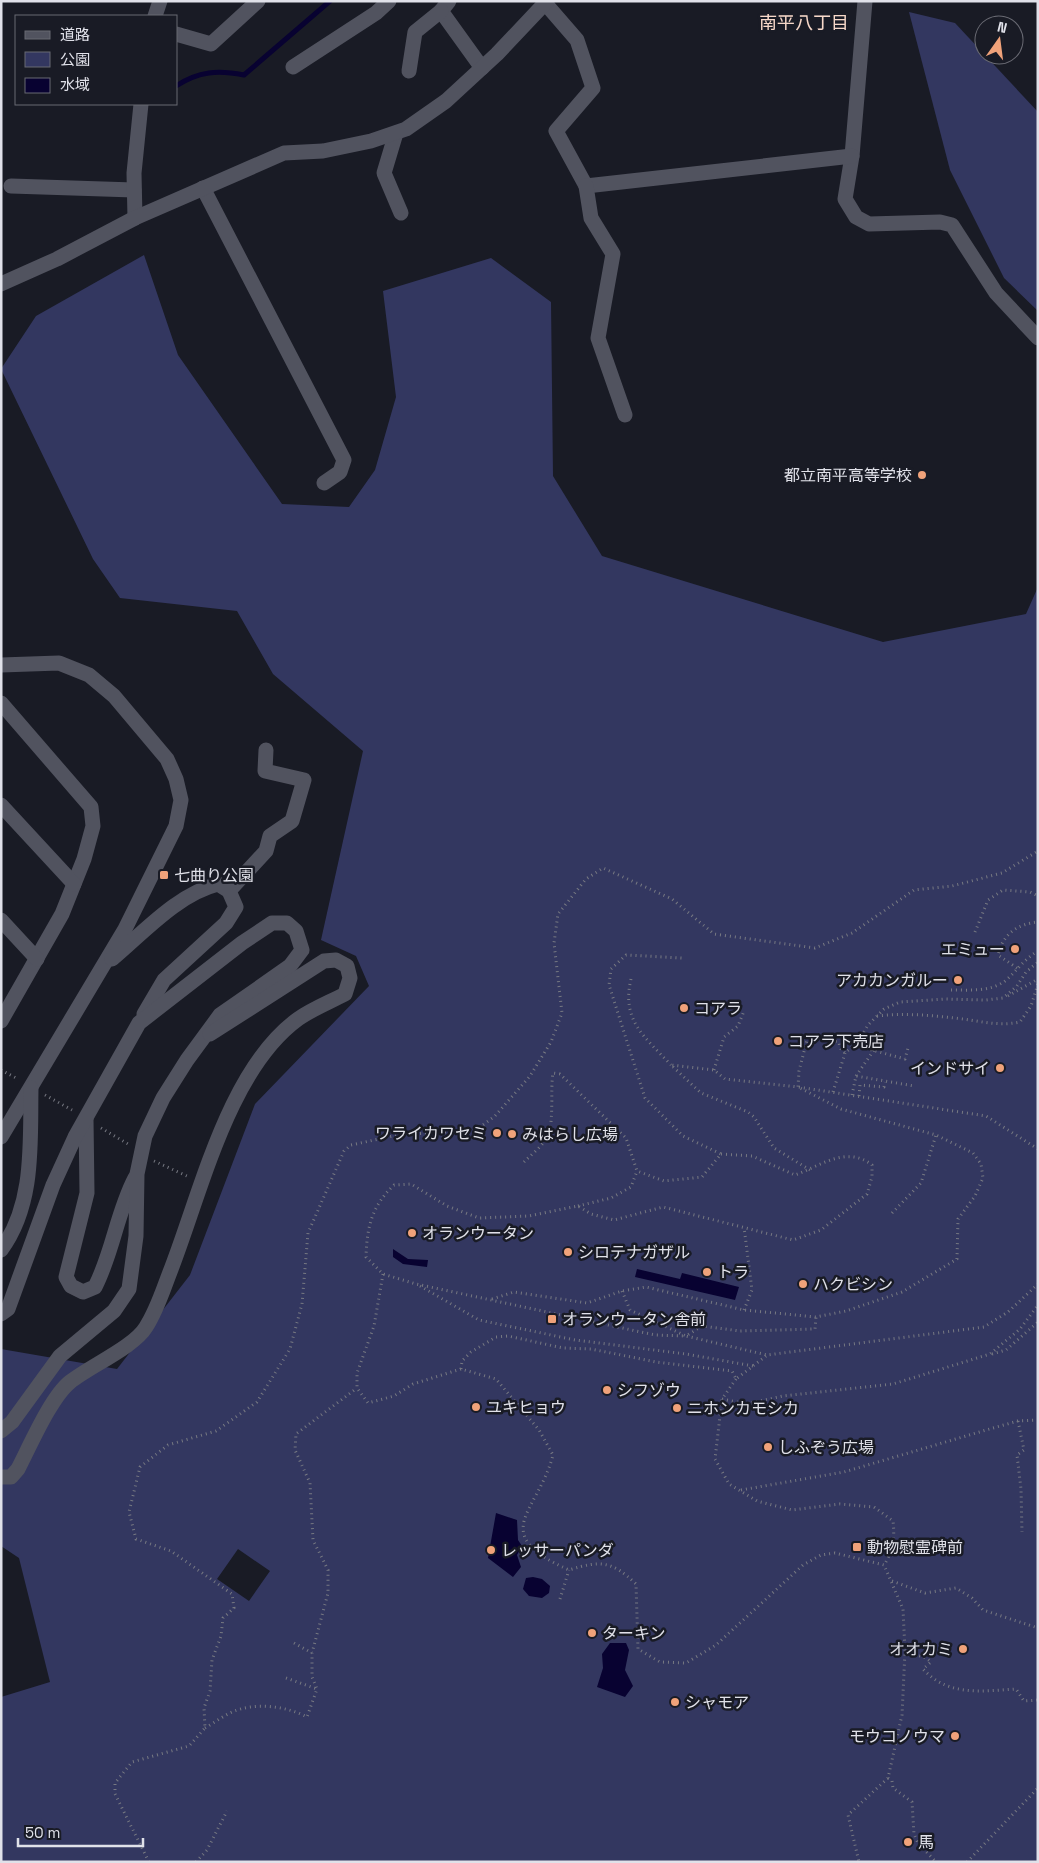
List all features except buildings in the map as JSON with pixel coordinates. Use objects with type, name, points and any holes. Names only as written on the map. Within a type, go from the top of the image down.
[{"type":"street","points":[[155,15],[160,1]]},
{"type":"street","points":[[178,35],[211,44],[258,1]]},
{"type":"street","points":[[293,67],[376,13],[389,1]]},
{"type":"street","points":[[865,1],[852,156],[845,199],[856,217],[869,224],[940,222],[952,225],[996,293],[1038,338]]},
{"type":"street","points":[[1,284],[57,259],[135,218],[284,153],[323,151],[371,141],[406,129],[446,101],[482,68],[546,2],[577,40],[593,88],[556,131],[586,186],[591,218],[613,254],[598,338],[625,415]]},
{"type":"street","points":[[409,71],[415,32],[445,6],[482,68]]},
{"type":"street","points":[[135,218],[134,173],[141,105]]},
{"type":"street","points":[[396,132],[384,173],[401,213]]},
{"type":"street","points":[[586,186],[852,156]]},
{"type":"street","points":[[12,186],[134,190]]},
{"type":"street","points":[[204,188],[344,460],[340,472],[324,483]]},
{"type":"street","points":[[1,665],[60,662],[89,675],[114,696],[167,759],[176,779],[180,800],[176,826],[125,929],[1,1137]]},
{"type":"street","points":[[1,703],[91,807],[93,826],[84,859],[62,914],[1,1021]]},
{"type":"street","points":[[229,891],[266,851],[270,836],[292,822],[304,780],[266,771],[266,750]]},
{"type":"street","points":[[1,805],[74,884]]},
{"type":"street","points":[[1,1314],[8,1309],[53,1185],[86,1118],[164,980],[226,923],[236,906],[229,891],[218,884],[204,887],[167,912],[102,968]]},
{"type":"street","points":[[1,920],[37,959]]},
{"type":"street","points":[[1,1431],[12,1422],[60,1356],[114,1311],[129,1289],[136,1236],[138,1174],[144,1136],[163,1098],[220,1015],[290,966],[302,950],[296,932],[287,923],[272,923],[242,943],[139,1023]]},
{"type":"street","points":[[1,1477],[11,1477],[18,1469],[50,1409],[68,1383],[125,1346],[146,1329],[159,1301],[215,1148],[236,1098],[269,1048],[298,1019],[345,994],[350,978],[348,966],[336,960],[324,961],[204,1037]]},
{"type":"street","points":[[1,1250],[20,1215],[27,1186],[31,1086]]},
{"type":"street","points":[[86,1118],[87,1193],[67,1269],[66,1277],[71,1286],[83,1292],[95,1287],[106,1266],[126,1195],[138,1174]]},
{"type":"path","points":[[205,1728],[204,1708],[210,1691],[212,1660],[221,1636],[223,1618],[234,1608],[232,1594],[171,1551],[136,1539],[129,1512],[140,1467],[168,1445],[216,1431],[257,1402],[290,1349],[302,1304],[308,1233],[344,1151],[351,1145],[398,1136],[476,1130],[495,1116],[530,1076],[551,1042],[562,1013],[554,943],[558,914],[586,879],[603,868],[672,899],[714,934],[815,948],[852,933],[914,890],[952,886],[1002,873],[1038,851]]},
{"type":"path","points":[[974,932],[988,900],[1003,890],[1030,892],[1038,896]]},
{"type":"path","points":[[1017,968],[998,955],[1000,944],[1007,933],[1029,923],[1038,922]]},
{"type":"path","points":[[951,990],[983,990],[1004,981],[1028,957],[1038,951]]},
{"type":"path","points":[[578,1206],[591,1214],[614,1220],[663,1208],[793,1240],[821,1230],[867,1194],[872,1177],[872,1165],[863,1158],[828,1160],[796,1175],[752,1156],[721,1154],[683,1136],[645,1098],[609,985],[610,969],[626,955],[682,958]]},
{"type":"path","points":[[1004,998],[1017,986],[1026,972],[1038,962]]},
{"type":"path","points":[[631,979],[627,997],[635,1026],[671,1065],[702,1093],[748,1112],[754,1117],[774,1148],[810,1170]]},
{"type":"path","points":[[833,1092],[845,1053],[858,1042],[876,1016],[884,1009],[900,1002],[1004,998],[1024,989],[1038,979]]},
{"type":"path","points":[[876,1016],[895,1014],[955,1018],[1006,1025],[1020,1022],[1031,1006],[1038,984]]},
{"type":"path","points":[[714,1070],[724,1037],[738,1026],[744,1010]]},
{"type":"path","points":[[798,1087],[799,1071],[808,1036],[839,1042],[840,1048],[845,1053]]},
{"type":"path","points":[[858,1042],[874,1050],[905,1059],[908,1048]]},
{"type":"path","points":[[852,1095],[856,1076],[874,1050]]},
{"type":"path","points":[[671,1065],[714,1070],[725,1079],[798,1087],[986,1116],[1038,1149]]},
{"type":"path","points":[[524,1162],[548,1138],[553,1099],[550,1087],[553,1073],[560,1074],[626,1138],[637,1171],[631,1187],[611,1198],[529,1216],[478,1218],[447,1206],[411,1184],[394,1184],[378,1200],[366,1237],[366,1257],[383,1274],[416,1284],[655,1335],[686,1336],[767,1355],[984,1327],[1008,1312],[1038,1284]]},
{"type":"path","points":[[856,1076],[914,1086]]},
{"type":"path","points":[[859,1096],[860,1085],[884,1087],[886,1082]]},
{"type":"path","points":[[492,1299],[514,1292],[587,1303],[622,1291],[646,1288],[744,1310],[816,1318],[846,1311],[902,1292],[957,1259],[958,1219],[976,1196],[983,1178],[982,1164],[973,1153],[936,1135],[841,1109],[798,1087]]},
{"type":"path","points":[[46,1095],[130,1145]]},
{"type":"path","points":[[892,1212],[921,1183],[936,1135]]},
{"type":"path","points":[[637,1171],[664,1181],[702,1177],[721,1154]]},
{"type":"path","points":[[147,1157],[190,1178]]},
{"type":"path","points":[[744,1227],[752,1290],[744,1310]]},
{"type":"path","points":[[383,1274],[374,1326],[357,1373],[357,1388],[368,1403],[394,1396],[413,1384],[462,1369],[496,1379],[539,1430],[552,1454],[545,1478],[522,1521],[524,1537],[530,1549],[549,1561],[569,1570],[595,1562],[621,1570],[636,1584],[638,1649],[660,1662],[686,1663],[716,1645],[803,1565],[821,1555],[835,1553],[884,1565],[903,1609],[905,1651],[902,1714],[888,1778],[848,1815],[860,1862]]},
{"type":"path","points":[[416,1284],[479,1320],[575,1340],[686,1354],[753,1366]]},
{"type":"path","points":[[622,1291],[630,1310],[686,1336]]},
{"type":"path","points":[[990,1354],[1020,1329],[1038,1305]]},
{"type":"path","points":[[686,1336],[702,1326],[740,1331],[815,1329],[816,1318]]},
{"type":"path","points":[[722,1400],[746,1404],[783,1396],[893,1384],[1006,1350],[1038,1322]]},
{"type":"path","points":[[462,1369],[462,1361],[470,1352],[496,1337],[508,1336],[563,1348],[591,1349],[656,1362],[732,1371],[736,1379]]},
{"type":"path","points":[[767,1355],[736,1379],[722,1400],[715,1459],[730,1484],[757,1501],[792,1510],[840,1504],[874,1507],[893,1521],[895,1537],[890,1555],[884,1565]]},
{"type":"path","points":[[149,1862],[115,1794],[115,1783],[132,1762],[189,1746],[205,1728],[233,1711],[259,1707],[290,1709],[308,1716],[317,1689],[312,1677],[312,1653],[328,1593],[328,1570],[313,1540],[310,1483],[295,1450],[296,1434],[357,1388]]},
{"type":"path","points":[[740,1490],[844,1472],[1018,1421],[1038,1420]]},
{"type":"path","points":[[1018,1421],[1024,1450],[1017,1455],[1021,1489],[1022,1532]]},
{"type":"path","points":[[560,1599],[569,1570]]},
{"type":"path","points":[[892,1580],[925,1593],[956,1588],[972,1598],[983,1610],[1038,1628]]},
{"type":"path","points":[[294,1643],[312,1653]]},
{"type":"path","points":[[905,1651],[926,1658],[931,1662],[923,1669],[942,1684],[954,1689],[971,1691],[1016,1689],[1024,1701],[1038,1700]]},
{"type":"path","points":[[286,1678],[317,1689]]},
{"type":"path","points":[[888,1778],[892,1781],[893,1788],[912,1802],[914,1834],[918,1843],[936,1862]]},
{"type":"path","points":[[967,1862],[1038,1788]]},
{"type":"path","points":[[196,1862],[207,1850],[227,1810]]},
{"type":"green space","points":[[909,12],[955,23],[974,43],[974,65],[994,65],[1038,112],[1038,311],[1004,278],[950,170]]},
{"type":"green space","points":[[144,255],[178,355],[282,504],[349,507],[375,470],[396,397],[383,291],[491,258],[551,302],[553,476],[602,556],[883,642],[1026,614],[1038,587],[1038,1862],[1,1862],[1,1697],[50,1682],[19,1558],[1,1546],[1,1349],[117,1369],[190,1275],[255,1104],[369,986],[356,956],[321,940],[363,751],[273,674],[237,611],[120,598],[93,559],[1,369],[36,316]],"holes":[[[238,1549],[270,1571],[249,1601],[217,1579]]]},
{"type":"water","points":[[393,1249],[408,1259],[428,1260],[427,1267],[403,1264],[393,1257]]},
{"type":"water","points":[[637,1269],[680,1279],[682,1273],[739,1287],[735,1300],[635,1277]]},
{"type":"water","points":[[496,1513],[517,1520],[518,1540],[522,1546],[517,1555],[521,1567],[513,1577],[488,1558]]},
{"type":"water","points":[[526,1578],[542,1579],[550,1586],[549,1593],[542,1598],[529,1596],[523,1589]]},
{"type":"water","points":[[610,1643],[626,1643],[629,1650],[625,1670],[633,1686],[625,1697],[597,1687],[603,1668],[602,1654]]},
{"type":"waterway","points":[[178,85],[193,77],[209,73],[226,72],[244,75],[330,1]]},
{"type":"place","name":"都立南平高等学校","points":[[922,475]]},
{"type":"place","name":"七曲り公園","points":[[164,875]]},
{"type":"place","name":"エミュー","points":[[1015,949]]},
{"type":"place","name":"アカカンガルー","points":[[958,980]]},
{"type":"place","name":"コアラ","points":[[684,1008]]},
{"type":"place","name":"コアラ下売店","points":[[778,1041]]},
{"type":"place","name":"インドサイ","points":[[1000,1068]]},
{"type":"place","name":"ワライカワセミ","points":[[497,1133]]},
{"type":"place","name":"みはらし広場","points":[[512,1134]]},
{"type":"place","name":"オランウータン","points":[[412,1233]]},
{"type":"place","name":"シロテナガザル","points":[[568,1252]]},
{"type":"place","name":"トラ","points":[[707,1272]]},
{"type":"place","name":"ハクビシン","points":[[803,1284]]},
{"type":"place","name":"オランウータン舎前","points":[[552,1319]]},
{"type":"place","name":"シフゾウ","points":[[607,1390]]},
{"type":"place","name":"ユキヒョウ","points":[[476,1407]]},
{"type":"place","name":"ニホンカモシカ","points":[[677,1408]]},
{"type":"place","name":"しふぞう広場","points":[[768,1447]]},
{"type":"place","name":"動物慰霊碑前","points":[[857,1547]]},
{"type":"place","name":"レッサーパンダ","points":[[491,1550]]},
{"type":"place","name":"ターキン","points":[[592,1633]]},
{"type":"place","name":"オオカミ","points":[[963,1649]]},
{"type":"place","name":"シャモア","points":[[675,1702]]},
{"type":"place","name":"モウコノウマ","points":[[955,1736]]},
{"type":"place","name":"馬","points":[[908,1842]]},
{"type":"district","name":"南平八丁目","points":[[804,22]]}]
